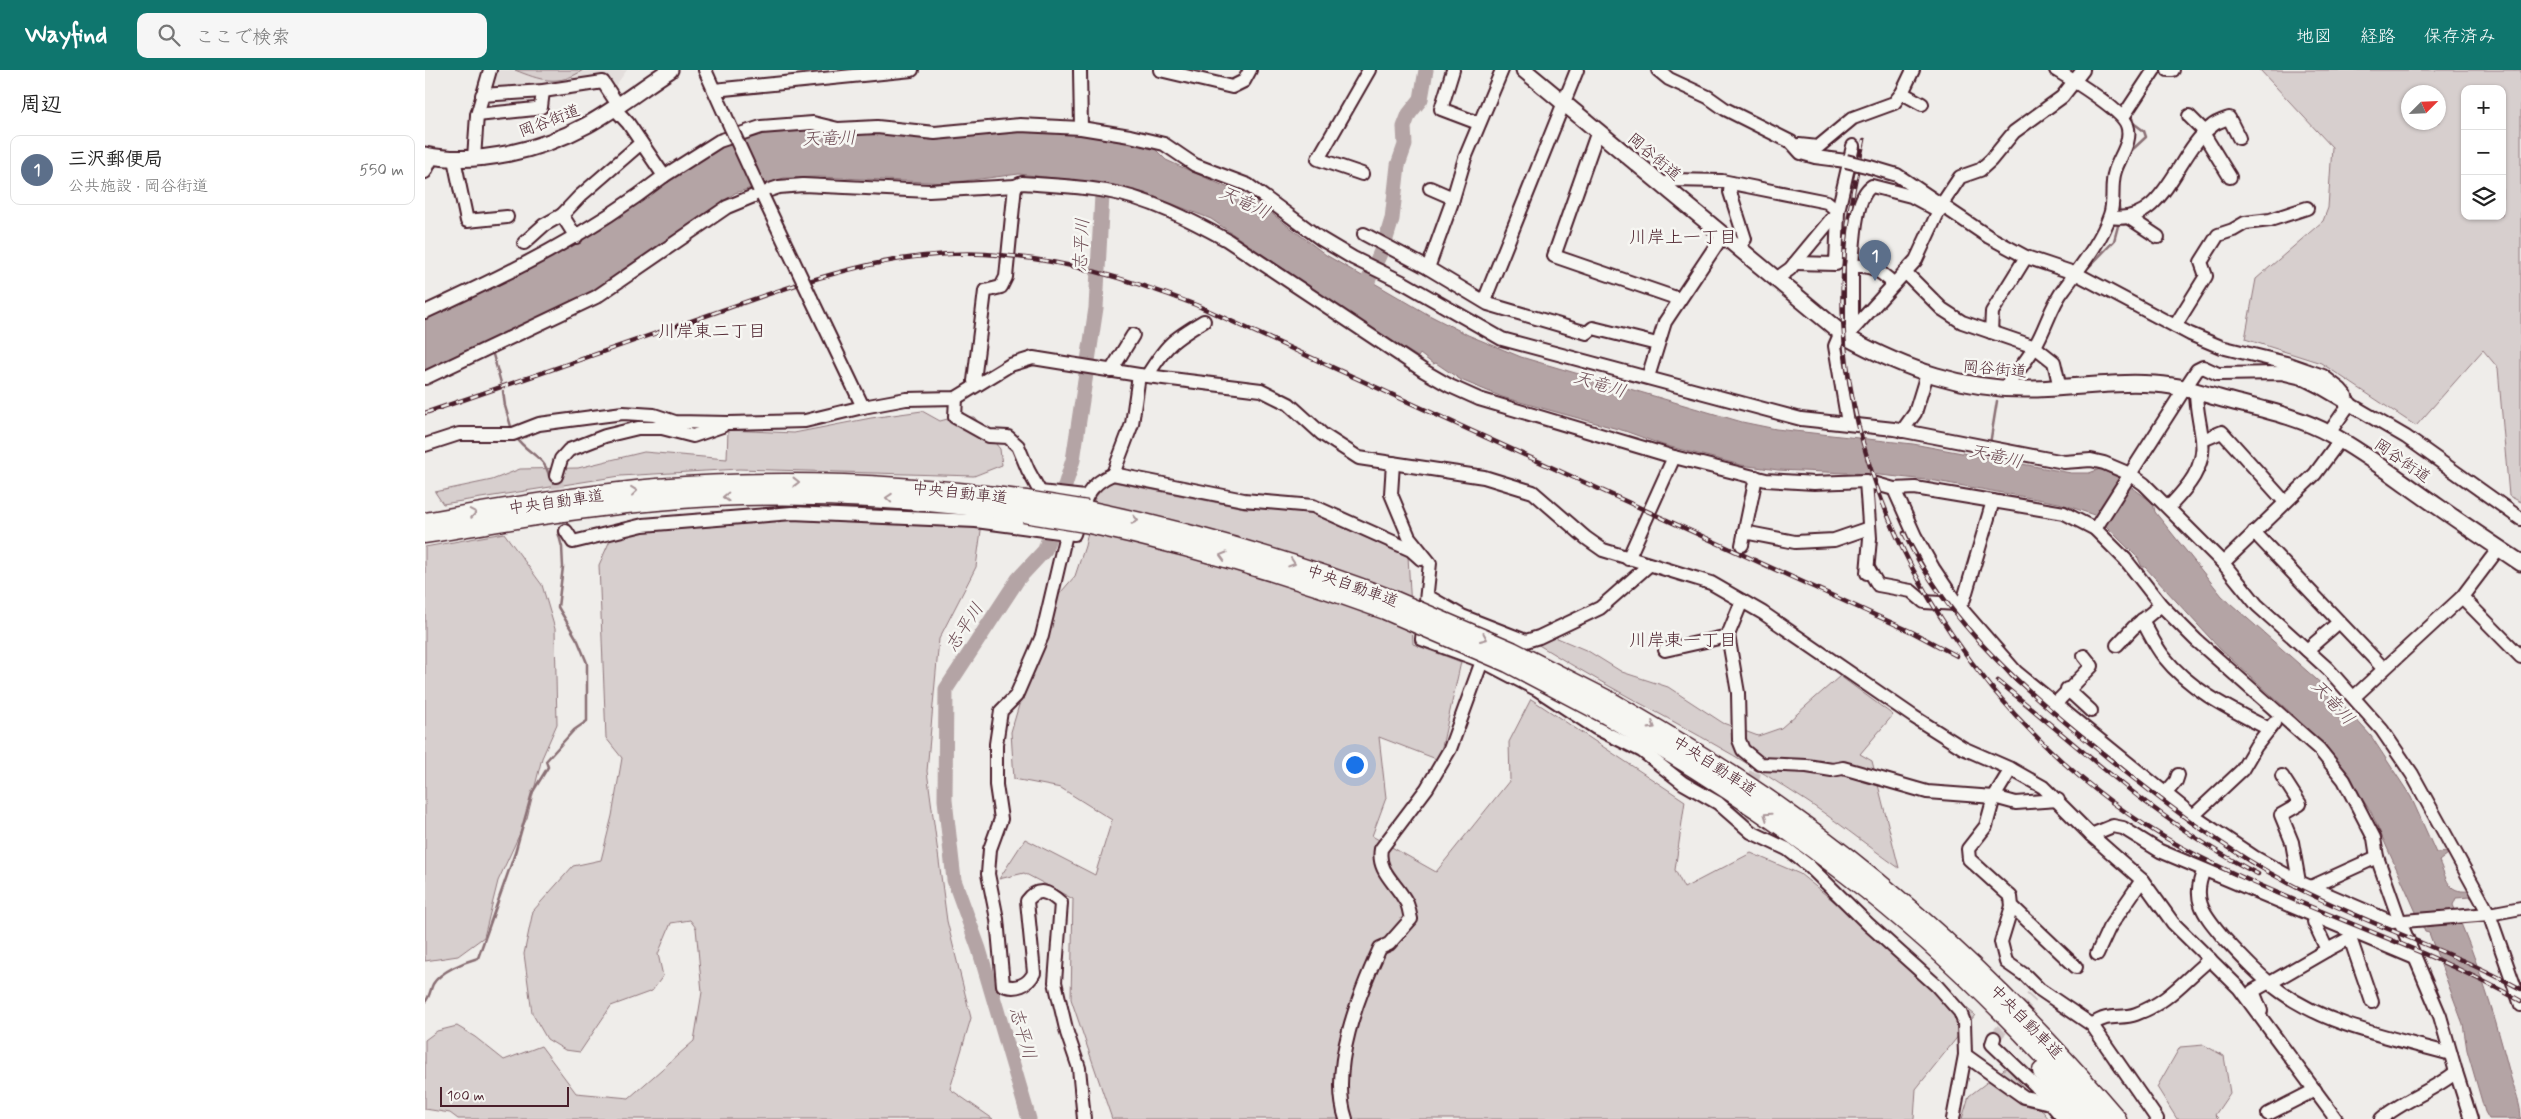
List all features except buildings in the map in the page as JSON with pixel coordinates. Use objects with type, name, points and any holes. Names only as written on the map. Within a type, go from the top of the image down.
[{"type":"highway","name":"中央自動車道","points":[[425,522],[591,495],[717,484],[867,484],[928,488],[1086,510],[1198,549],[1388,604],[1512,651],[1606,707],[1786,829],[1849,875],[1963,975],[2061,1075],[2100,1119]]},
{"type":"highway","name":"中央自動車道","points":[[425,534],[591,508],[726,496],[866,496],[927,500],[1030,501]]},
{"type":"highway","name":"中央自動車道","points":[[1606,707],[1695,752],[1805,825],[1917,916],[2006,998],[2071,1066],[2117,1119]]},
{"type":"highway","points":[[1695,752],[1782,803],[1897,890],[2010,994],[2125,1119]]},
{"type":"highway","points":[[1786,829],[1921,946],[1961,984],[2028,1055],[2081,1119]]},
{"type":"main road","name":"岡谷街道","points":[[429,156],[454,159],[474,158],[513,152],[543,144],[588,124],[670,70]]},
{"type":"main road","name":"岡谷街道","points":[[1524,70],[1776,279],[1846,333],[1904,366],[1958,383],[2004,389],[2144,384],[2190,390],[2290,419],[2334,437],[2379,463],[2521,563]]},
{"type":"street","points":[[474,158],[477,114],[490,70]]},
{"type":"street","points":[[705,70],[761,193],[863,406]]},
{"type":"street","points":[[714,90],[912,70]]},
{"type":"street","points":[[1080,70],[1081,128]]},
{"type":"street","points":[[1160,70],[1233,86],[1244,81],[1250,70]]},
{"type":"street","points":[[1362,174],[1318,159],[1369,70]]},
{"type":"street","points":[[1453,70],[1441,109],[1478,124]]},
{"type":"street","points":[[1428,268],[1453,198],[1457,179],[1478,124],[1502,70]]},
{"type":"street","points":[[1484,301],[1577,70]]},
{"type":"street","points":[[1658,70],[1669,79],[1708,96],[1725,109],[1794,145],[1801,153],[1815,158],[1846,161],[1897,175],[1940,208]]},
{"type":"street","points":[[1794,145],[1818,147],[1853,118],[1894,103],[1902,93],[1913,70]]},
{"type":"street","points":[[2004,389],[2035,348],[2063,290],[2077,274],[2110,217],[2113,205],[2111,186],[2115,170],[2125,150],[2128,126],[2123,117],[2075,81],[2056,70]]},
{"type":"street","points":[[1848,423],[1835,346],[1916,260],[1940,208],[1960,177],[1980,170],[1991,160],[2014,132],[2062,97],[2083,70]]},
{"type":"street","points":[[2123,117],[2154,70]]},
{"type":"street","points":[[2168,70],[2173,70]]},
{"type":"street","points":[[482,94],[543,91],[603,82],[616,106],[664,176]]},
{"type":"street","points":[[477,114],[541,107],[543,91]]},
{"type":"street","points":[[1902,93],[1922,104]]},
{"type":"street","points":[[2189,116],[2204,133],[2230,177]]},
{"type":"street","points":[[2110,217],[2124,219],[2157,202],[2204,133],[2213,124],[2229,118],[2239,138]]},
{"type":"street","points":[[425,312],[503,276],[576,237],[623,209],[664,176],[719,141],[761,127],[813,123],[838,129],[877,128],[935,133],[1020,125],[1081,128],[1164,144],[1195,165],[1248,184],[1321,239],[1353,258],[1404,283],[1501,339],[1801,419],[1901,430],[2064,462],[2091,460],[2129,477],[2169,507],[2223,563],[2257,605],[2307,650],[2354,697],[2402,757],[2485,914],[2521,1004]]},
{"type":"street","points":[[1598,131],[1555,256],[1679,299]]},
{"type":"street","points":[[524,242],[543,225],[562,215],[580,196],[641,142]]},
{"type":"street","points":[[1795,263],[1835,264],[1838,211],[1853,146]]},
{"type":"street","points":[[425,172],[429,156]]},
{"type":"street","points":[[454,159],[467,221],[507,218]]},
{"type":"street","points":[[1664,187],[1671,180],[1731,183],[1827,202],[1838,211]]},
{"type":"street","points":[[425,378],[597,296],[727,207],[779,187],[803,185],[929,191],[1015,186],[1022,183],[1103,191],[1127,196],[1165,210],[1227,240],[1353,325],[1450,386],[1479,399],[1674,457],[1756,477],[1814,483],[1866,481],[1894,489],[1915,488],[2064,514],[2097,527],[2161,605],[2196,640],[2319,749],[2344,780],[2374,838],[2377,857],[2415,958],[2424,974],[2437,1008],[2471,1119]]},
{"type":"street","points":[[1731,183],[1730,192],[1745,239],[1738,247]]},
{"type":"street","points":[[977,385],[974,381],[985,291],[1001,287],[1006,277],[1015,186]]},
{"type":"street","points":[[1846,333],[1858,210],[1867,189],[1872,186],[1911,196],[1940,208],[2026,257],[2077,274],[2175,326],[2221,346],[2286,363],[2323,376],[2340,389],[2350,402]]},
{"type":"street","points":[[1430,188],[1453,198]]},
{"type":"street","points":[[2175,326],[2206,276],[2201,262],[2218,235],[2233,230],[2245,223],[2270,220],[2307,208]]},
{"type":"street","points":[[1776,279],[1795,263],[1838,211]]},
{"type":"street","points":[[562,215],[576,237]]},
{"type":"street","points":[[2128,217],[2159,236]]},
{"type":"street","points":[[1364,234],[1428,268],[1484,301],[1587,333],[1593,328],[1657,344]]},
{"type":"street","points":[[1648,377],[1665,322],[1723,235]]},
{"type":"street","points":[[1991,332],[1992,312],[2026,257]]},
{"type":"street","points":[[1852,266],[1864,264],[1877,268],[1894,284]]},
{"type":"street","points":[[1905,272],[1942,309],[1962,322],[2035,348],[2054,362],[2060,388]]},
{"type":"street","points":[[1113,474],[1132,424],[1143,376],[1174,338],[1204,321]]},
{"type":"street","points":[[1111,371],[1133,334]]},
{"type":"street","points":[[425,445],[459,434],[513,434],[539,424],[623,413],[653,415],[675,422],[805,421],[863,406],[906,399],[956,398],[1010,365],[1033,358],[1143,376],[1261,390],[1289,404],[1322,434],[1359,458],[1484,477],[1533,492],[1603,550],[1711,583],[1742,601],[1963,748],[2011,769],[2043,787],[2091,835],[2141,880],[2173,924],[2239,988],[2336,1119]]},
{"type":"street","points":[[2097,527],[2129,477],[2190,390],[2197,370],[2203,367],[2218,374],[2281,373],[2302,378],[2350,402],[2433,454],[2521,519]]},
{"type":"street","points":[[1901,430],[1915,413],[1927,374]]},
{"type":"street","points":[[2169,507],[2191,484],[2197,471],[2203,440],[2190,390]]},
{"type":"street","points":[[956,398],[955,417],[989,436],[1008,437],[1018,446],[1028,470],[1034,528]]},
{"type":"street","points":[[2223,563],[2315,474],[2350,402]]},
{"type":"street","points":[[557,476],[561,459],[569,450],[605,436],[638,428],[662,428],[693,436],[729,423]]},
{"type":"street","points":[[2203,440],[2222,432],[2285,502]]},
{"type":"street","points":[[1628,559],[1674,457]]},
{"type":"street","points":[[1393,463],[1391,494],[1409,537],[1431,563],[1422,639],[1481,661],[1538,690],[1596,728],[1642,751],[1683,783],[1718,802],[1743,821],[1751,832],[1787,850],[1809,866],[1868,924],[1936,985],[1960,1012],[1964,1022],[1965,1056],[1953,1119]]},
{"type":"street","points":[[567,531],[573,542],[643,525],[792,512],[976,521],[1074,534],[1100,480],[1113,474],[1245,500],[1313,506],[1411,550],[1423,560],[1430,572]]},
{"type":"street","points":[[1742,545],[1756,477]]},
{"type":"street","points":[[1866,481],[1869,528],[1867,571],[1878,585],[1911,590],[1925,602],[1957,604],[1964,599],[1993,501]]},
{"type":"street","points":[[1894,489],[1915,536],[1933,568],[1957,604],[2016,672],[2193,816],[2254,857],[2305,884],[2392,922],[2485,914],[2521,908]]},
{"type":"street","points":[[1030,501],[1086,510]]},
{"type":"street","points":[[1744,532],[1795,542],[1834,540],[1869,528]]},
{"type":"street","points":[[2254,532],[2384,670]]},
{"type":"street","points":[[1066,534],[1042,636],[1016,696],[1001,711],[996,744],[996,785],[1001,819],[990,849],[988,874],[997,919],[1003,985],[1019,987],[1030,981],[1034,973],[1027,902],[1032,894],[1041,891],[1051,894],[1061,903],[1055,982],[1067,1033],[1079,1068],[1084,1119]]},
{"type":"street","points":[[2354,697],[2462,597],[2499,548]]},
{"type":"street","points":[[1427,596],[1462,616],[1526,641],[1539,637],[1600,608],[1649,565]]},
{"type":"street","points":[[2462,597],[2521,658]]},
{"type":"street","points":[[1742,601],[1728,636],[1738,693],[1739,740],[1743,750],[1757,768],[1807,766],[1833,770],[1843,768],[1927,792],[1994,797],[2016,803],[2058,800]]},
{"type":"street","points":[[2117,645],[2142,620],[2161,605]]},
{"type":"street","points":[[2142,620],[2164,658],[2195,687],[2216,701],[2269,729]]},
{"type":"street","points":[[2307,650],[2339,622]]},
{"type":"street","points":[[1665,650],[1728,636]]},
{"type":"street","points":[[2055,704],[2067,689],[2092,666],[2084,656]]},
{"type":"street","points":[[1345,1119],[1342,1082],[1350,1024],[1380,948],[1389,944],[1411,919],[1407,902],[1384,872],[1379,859],[1381,849],[1427,788],[1451,750],[1481,661]]},
{"type":"street","points":[[2067,689],[2091,711]]},
{"type":"street","points":[[2193,816],[2242,770],[2280,715]]},
{"type":"street","points":[[2011,769],[1994,797],[1986,826],[1968,849],[1969,859],[2011,897],[2012,906],[2001,942],[2003,956],[2006,962],[2026,976],[2036,993],[2092,1025],[2157,1119]]},
{"type":"street","points":[[2165,794],[2176,781],[2178,775]]},
{"type":"street","points":[[2282,776],[2300,804],[2281,815],[2292,842],[2305,884]]},
{"type":"street","points":[[2091,835],[2113,826],[2123,828],[2160,851],[2316,917],[2351,935],[2415,958]]},
{"type":"street","points":[[2305,884],[2377,857]]},
{"type":"street","points":[[2203,870],[2198,884],[2197,897],[2203,909],[2244,960],[2282,993],[2354,1028],[2451,1054]]},
{"type":"street","points":[[2097,954],[2109,928],[2141,880]]},
{"type":"street","points":[[2012,906],[2076,967]]},
{"type":"street","points":[[2316,917],[2314,922],[2327,950]]},
{"type":"street","points":[[2253,991],[2351,935]]},
{"type":"street","points":[[2351,935],[2372,1002]]},
{"type":"street","points":[[2092,1025],[2109,1016],[2134,1015],[2165,1000],[2210,959]]},
{"type":"street","points":[[2506,965],[2521,975]]},
{"type":"street","points":[[2223,972],[2230,973],[2253,991],[2262,1012],[2261,1018]]},
{"type":"street","points":[[1994,1038],[1992,1044],[2050,1103],[2063,1119]]},
{"type":"street","points":[[1965,1056],[2024,1097],[2050,1103]]},
{"type":"street","points":[[2381,1119],[2389,1111],[2439,1086],[2456,1072]]},
{"type":"street","points":[[2268,1114],[2315,1090]]},
{"type":"shaded area","points":[[494,70],[627,70],[611,92],[602,80],[488,92]]},
{"type":"shaded area","points":[[515,70],[583,70],[565,79],[549,80],[533,77]]},
{"type":"shaded area","points":[[2260,70],[2521,70],[2521,502],[2509,496],[2498,368],[2483,350],[2416,426],[2321,363],[2245,339],[2256,279],[2323,221],[2328,208],[2332,147]]},
{"type":"shaded area","points":[[922,411],[940,421],[955,417],[974,417],[1000,449],[1002,465],[974,476],[739,469],[620,476],[443,504],[435,492],[492,480],[520,469],[578,468],[644,452],[727,459],[728,430],[794,433],[871,418]]},
{"type":"shaded area","points":[[1108,481],[1244,508],[1304,510],[1408,556],[1413,644],[1461,662],[1439,760],[1379,737],[1386,798],[1372,836],[1436,872],[1510,780],[1509,742],[1531,699],[1685,801],[1675,870],[1684,888],[1751,853],[1800,874],[1975,1015],[1916,1089],[1914,1119],[1112,1119],[1071,999],[1073,899],[1024,873],[999,879],[1025,839],[1095,875],[1112,820],[1061,788],[1014,779],[1011,732],[1048,607],[1075,576],[1085,546],[1095,498]]},
{"type":"shaded area","points":[[862,507],[983,516],[976,567],[939,639],[927,771],[947,921],[971,1018],[950,1089],[993,1119],[458,1119],[450,1113],[425,1109],[425,1040],[437,1031],[457,1026],[475,1037],[504,1060],[541,1046],[576,1093],[629,1098],[694,1041],[702,992],[696,928],[690,920],[671,923],[658,954],[663,976],[652,991],[611,1006],[580,1052],[565,1050],[547,1039],[532,1013],[524,954],[533,911],[573,866],[601,860],[612,816],[622,758],[606,738],[599,565],[616,527],[655,521]]},
{"type":"shaded area","points":[[504,533],[542,585],[555,629],[557,724],[542,758],[527,818],[498,881],[484,937],[458,956],[425,961],[425,547]]},
{"type":"shaded area","points":[[1555,637],[1588,651],[1622,672],[1668,687],[1723,723],[1758,736],[1781,728],[1840,676],[1893,715],[1860,754],[1872,761],[1899,868],[1823,812],[1733,755],[1537,644]]},
{"type":"shaded area","points":[[2204,1045],[2224,1056],[2230,1093],[2215,1115],[2219,1119],[2177,1119],[2157,1087],[2180,1047]]},
{"type":"shaded area","points":[[2007,1067],[2049,1119],[1962,1119],[1969,1096]]},
{"type":"water","name":"天竜川","points":[[823,128],[931,139],[1002,131],[1043,129],[1125,140],[1154,148],[1166,160],[1253,199],[1326,255],[1429,315],[1468,335],[1521,357],[1742,422],[1776,429],[1913,444],[2071,473],[2089,473],[2100,469],[2121,479],[2153,503],[2155,512],[2222,596],[2333,694],[2371,736],[2411,797],[2436,853],[2447,852],[2448,854],[2439,861],[2446,879],[2456,890],[2469,891],[2471,897],[2456,898],[2453,905],[2471,947],[2486,990],[2519,1104],[2521,1119],[2489,1119],[2485,1112],[2467,1050],[2463,1024],[2429,933],[2425,932],[2371,812],[2331,753],[2292,714],[2220,649],[2145,567],[2142,567],[2138,558],[2094,515],[2059,503],[1936,481],[1871,474],[1778,470],[1741,465],[1663,445],[1625,431],[1502,397],[1461,380],[1420,354],[1418,357],[1357,319],[1211,219],[1145,193],[1113,185],[1019,174],[948,183],[820,177],[784,178],[735,193],[591,293],[425,372],[425,317],[572,245],[709,151],[757,132]]},
{"type":"waterway","points":[[1361,297],[1385,242],[1392,219],[1398,165],[1405,145],[1404,127],[1409,114],[1421,99],[1426,70]]},
{"type":"waterway","points":[[2121,172],[2132,150],[2146,137],[2144,131],[2132,122],[2133,111]]},
{"type":"waterway","name":"志平川","points":[[1029,1119],[979,949],[954,880],[945,800],[946,689],[1018,579],[1045,550],[1073,460],[1096,308],[1103,176]]},
{"type":"waterway","points":[[2118,200],[2120,214]]},
{"type":"waterway","points":[[2086,270],[2114,241],[2119,222]]},
{"type":"waterway","points":[[492,351],[501,383]]},
{"type":"waterway","points":[[503,391],[512,430]]},
{"type":"waterway","name":"天竜川","points":[[1990,444],[1997,401]]},
{"type":"waterway","points":[[516,437],[544,464],[549,476]]},
{"type":"waterway","points":[[425,1002],[433,984],[441,975],[478,958],[515,853],[532,793],[548,767],[546,761],[574,730],[587,721],[587,663],[578,641],[558,607],[563,567],[562,547],[558,532]]},
{"type":"tunnel","points":[[556,476],[566,531]]},
{"type":"tunnel","points":[[1744,818],[1755,772]]},
{"type":"tunnel","points":[[1994,1038],[2032,997]]},
{"type":"railway","points":[[1864,140],[1850,207],[1842,297],[1853,403],[1876,484],[1909,561],[1952,634],[2003,702],[2063,762],[2129,814],[2200,857],[2280,894],[2402,944],[2521,1001]]},
{"type":"railway","points":[[425,413],[760,297],[834,274],[909,258],[947,254],[985,254],[1039,260],[1118,278],[1196,305],[1912,632],[1957,656]]},
{"type":"railway","points":[[1904,533],[1922,567],[1944,599],[1993,656],[2078,734],[2174,810],[2243,857],[2292,885],[2349,912],[2464,961],[2521,989]]},
{"type":"railway","points":[[1998,681],[2155,810],[2223,855],[2258,874]]},
{"type":"place","name":"三沢郵便局","points":[[1875,281]]},
{"type":"district","name":"川岸上一丁目","points":[[1683,237]]},
{"type":"district","name":"川岸東二丁目","points":[[712,331]]},
{"type":"district","name":"川岸東一丁目","points":[[1683,640]]}]
